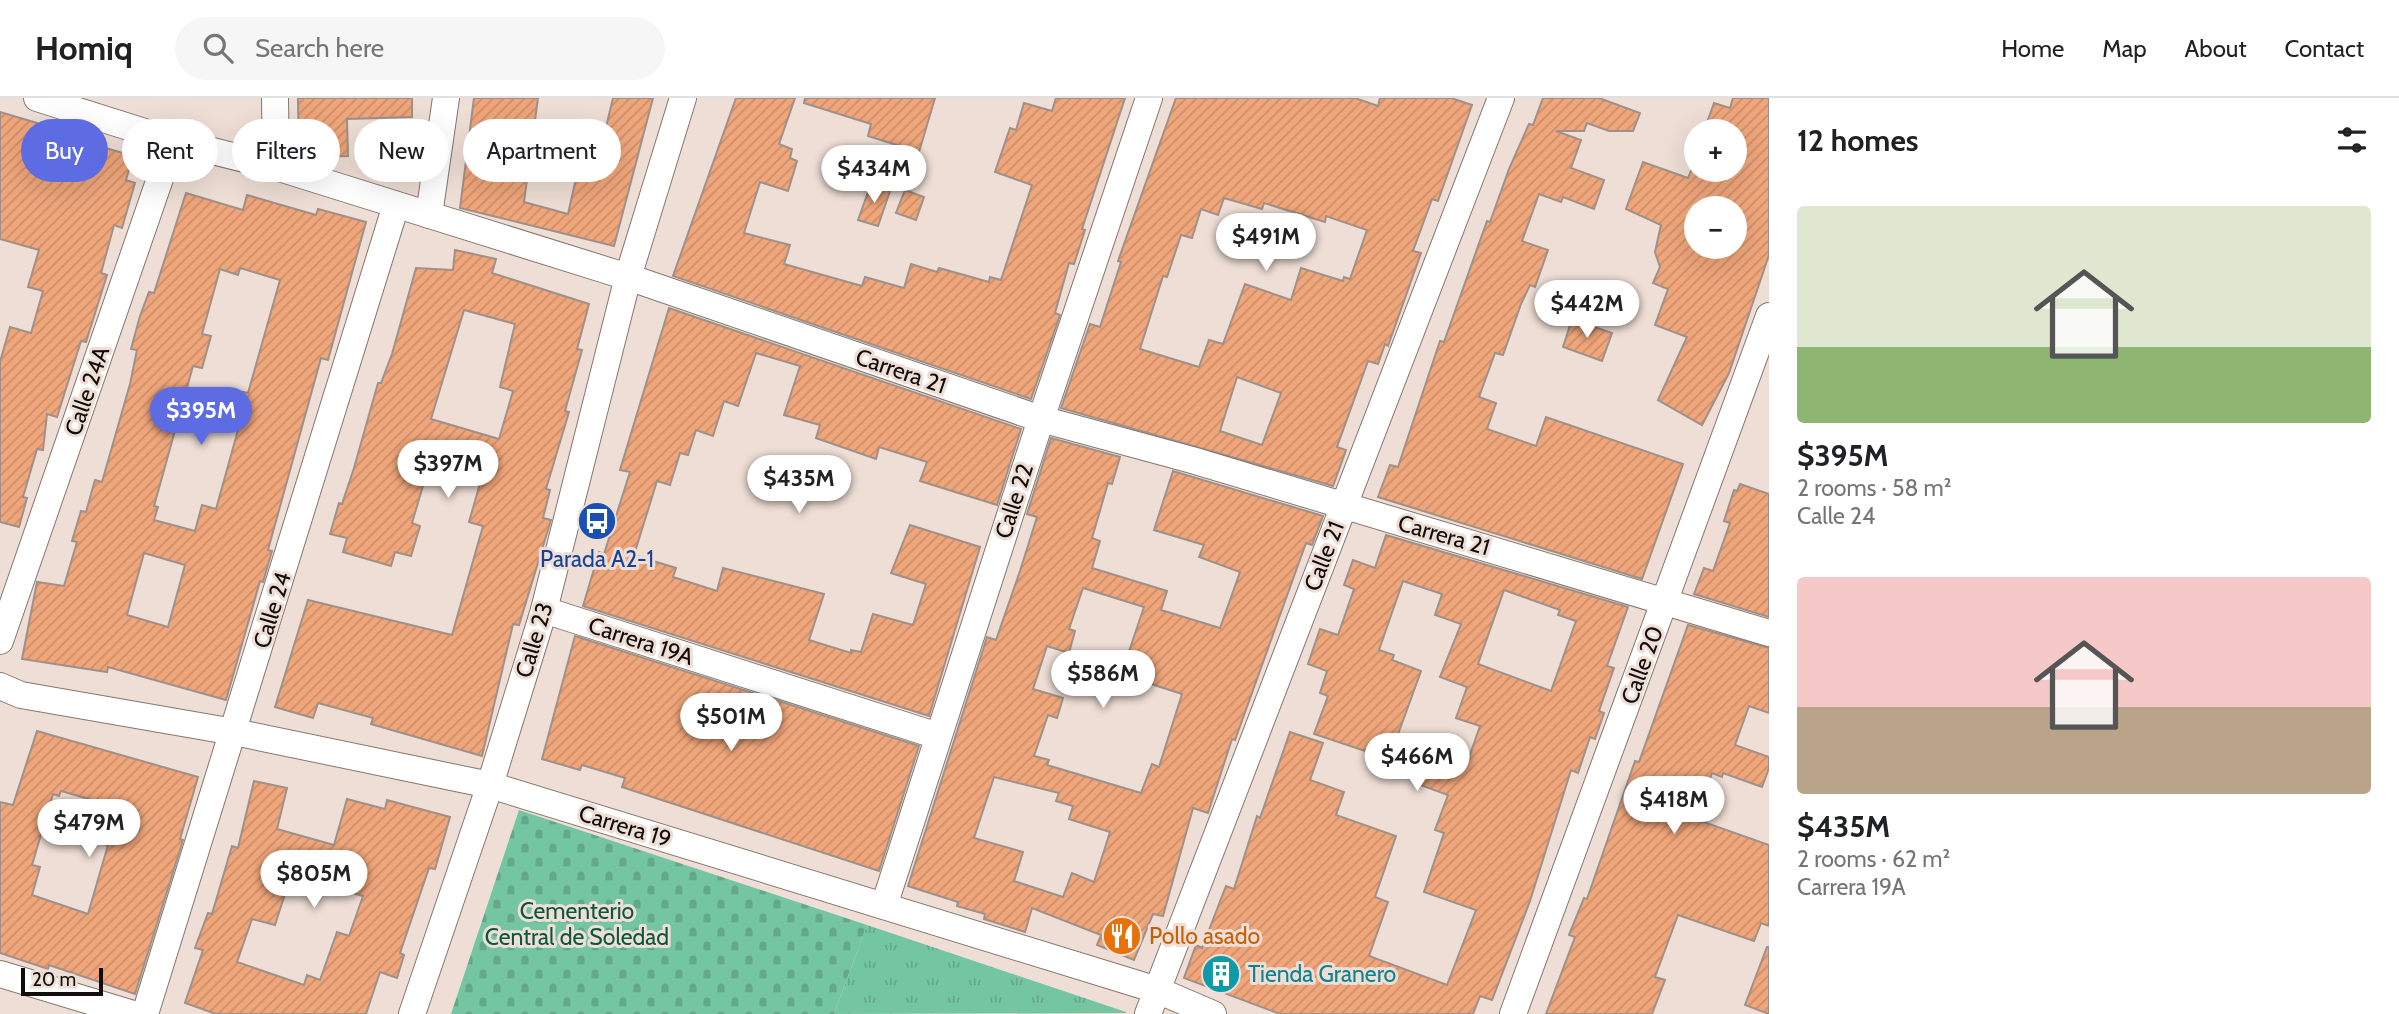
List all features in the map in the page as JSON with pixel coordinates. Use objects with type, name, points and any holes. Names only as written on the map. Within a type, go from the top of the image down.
[{"type":"street","name":"Carrera 21","points":[[37,98],[75,104],[122,122]]},
{"type":"street","points":[[275,98],[275,119]]},
{"type":"street","points":[[429,215],[446,98]]},
{"type":"street","name":"Calle 23","points":[[412,1014],[490,785],[544,610],[628,277],[683,98]]},
{"type":"street","name":"Calle 22","points":[[884,906],[1041,419],[1149,98]]},
{"type":"street","name":"Calle 21","points":[[1152,1002],[1501,98]]},
{"type":"street","name":"Calle 24A","points":[[0,641],[159,182]]},
{"type":"street","name":"Carrera 21","points":[[323,182],[628,277],[1041,419],[1666,600],[1769,633]]},
{"type":"street","name":"Calle 24","points":[[145,1014],[396,205]]},
{"type":"street","name":"Calle 20","points":[[1513,1014],[1769,316]]},
{"type":"street","name":"Carrera 19A","points":[[544,610],[938,736]]},
{"type":"street","name":"Carrera 19","points":[[7,693],[234,732],[490,785],[884,906],[1152,1002],[1213,1014]]},
{"type":"street","points":[[0,974],[133,1014]]},
{"type":"green space","name":"Cementerio Central de Soledad","points":[[519,810],[867,925],[834,1014],[451,1014]]},
{"type":"green space","points":[[867,925],[1126,1012],[1126,1013],[834,1014]]},
{"type":"building","points":[[298,98],[412,98],[412,117],[347,119],[348,156],[340,156],[340,119],[298,119]]},
{"type":"building","points":[[474,98],[538,98],[535,119],[471,119]]},
{"type":"building","points":[[613,98],[653,98],[614,246],[460,208],[463,182],[527,182],[524,202],[568,214],[575,182],[621,182],[621,119],[608,119]]},
{"type":"building","points":[[736,98],[795,98],[779,144],[792,149],[790,158],[797,161],[788,191],[760,182],[744,233],[790,245],[784,264],[862,286],[865,277],[904,288],[911,264],[937,272],[939,268],[989,282],[990,277],[1001,280],[1032,185],[995,172],[1010,128],[1016,130],[1024,103],[1052,111],[1056,98],[1125,98],[1082,229],[1085,230],[1074,264],[1069,263],[1055,313],[1060,315],[1031,399],[673,276]]},
{"type":"building","points":[[805,98],[935,98],[919,152],[868,136],[871,124],[804,103]]},
{"type":"building","points":[[1176,98],[1355,98],[1378,106],[1380,98],[1451,98],[1472,105],[1438,201],[1432,199],[1413,251],[1421,253],[1388,346],[1385,344],[1378,364],[1368,361],[1337,447],[1346,450],[1333,486],[1061,408],[1090,324],[1100,327],[1121,262],[1118,261]],"holes":[[[1224,198],[1262,209],[1264,203],[1325,222],[1326,216],[1367,230],[1350,279],[1344,277],[1343,281],[1301,268],[1291,300],[1245,284],[1223,344],[1209,340],[1199,367],[1140,349],[1163,276],[1167,277],[1181,235],[1192,238],[1201,209],[1218,215]],[[1237,377],[1281,393],[1262,445],[1220,431]]]},
{"type":"building","points":[[1543,98],[1599,98],[1640,113],[1633,131],[1609,131],[1587,123],[1584,131],[1556,131],[1581,140],[1571,168],[1604,180],[1594,209],[1563,197],[1561,202],[1539,194],[1522,241],[1548,250],[1535,287],[1530,285],[1521,304],[1503,355],[1495,353],[1479,397],[1496,403],[1487,429],[1536,446],[1546,417],[1683,464],[1642,579],[1378,497],[1390,465],[1398,467],[1440,341],[1444,342],[1487,221],[1490,222],[1509,169],[1529,124],[1533,125]]},
{"type":"building","points":[[1733,98],[1769,98],[1769,255],[1729,373],[1702,425],[1658,400],[1687,337],[1655,325],[1668,289],[1653,283],[1660,267],[1655,252],[1661,225],[1626,209],[1643,162],[1684,177],[1684,182],[1747,182],[1747,119],[1708,119],[1714,103],[1730,108]]},
{"type":"building","points":[[0,112],[24,119],[21,119],[21,182],[108,182],[108,149],[122,153],[122,182],[135,183],[122,228],[114,225],[101,273],[107,275],[86,342],[81,341],[57,417],[47,414],[43,450],[37,449],[23,497],[27,498],[19,527],[0,522],[0,362],[10,327],[31,333],[43,291],[28,287],[39,250],[0,239]]},
{"type":"building","points":[[871,184],[890,191],[878,226],[858,220]]},
{"type":"building","points":[[905,190],[924,197],[916,220],[896,213]]},
{"type":"building","points":[[186,193],[243,210],[247,195],[316,215],[318,209],[366,222],[328,360],[321,358],[268,550],[272,551],[263,582],[260,581],[226,700],[108,667],[107,672],[22,659],[37,582],[64,586],[77,542],[72,541],[81,511],[86,512],[95,480],[102,482],[130,384],[137,350],[131,349],[140,316],[149,292],[154,293]],"holes":[[[240,268],[280,280],[248,393],[243,392],[235,422],[240,423],[216,509],[202,505],[195,531],[154,520],[158,507],[154,506],[193,366],[202,368],[211,336],[202,334],[220,269],[238,275]],[[144,553],[185,565],[168,627],[127,615]]]},
{"type":"building","points":[[455,250],[496,259],[492,273],[589,304],[577,349],[582,350],[565,411],[569,412],[546,489],[550,490],[543,518],[551,520],[519,625],[513,624],[482,756],[371,724],[373,718],[318,703],[313,718],[275,707],[308,600],[452,635],[483,526],[469,522],[485,466],[433,452],[412,523],[420,526],[411,556],[395,552],[391,566],[343,552],[347,538],[330,534],[339,503],[342,504],[354,468],[378,383],[381,383],[392,354],[416,268],[453,270]],"holes":[[[464,310],[515,324],[500,387],[513,391],[499,439],[431,419]]]},
{"type":"building","points":[[669,308],[1021,429],[997,505],[920,481],[927,462],[879,447],[876,459],[816,438],[820,425],[784,415],[800,366],[756,353],[738,406],[724,401],[713,436],[696,430],[688,455],[680,453],[670,485],[657,481],[634,555],[676,568],[673,577],[717,591],[723,568],[824,594],[809,640],[851,653],[851,650],[861,652],[873,614],[913,625],[926,584],[891,573],[910,525],[980,547],[929,716],[583,606],[599,552],[604,554],[630,472],[620,470]]},
{"type":"building","points":[[1572,319],[1612,333],[1602,361],[1563,347]]},
{"type":"building","points":[[1051,438],[1120,457],[1112,484],[1108,483],[1092,538],[1100,541],[1092,568],[1167,591],[1161,610],[1220,628],[1240,572],[1199,557],[1204,545],[1154,530],[1173,471],[1323,516],[1312,545],[1306,543],[1235,740],[1232,739],[1208,813],[1193,808],[1163,916],[1153,914],[1134,960],[1097,945],[1101,935],[1032,908],[1025,932],[984,919],[985,914],[957,906],[958,902],[908,886],[987,637],[996,640],[1020,571],[1037,517],[1027,514]],"holes":[[[1083,588],[1144,607],[1123,669],[1150,677],[1148,683],[1182,694],[1159,767],[1152,764],[1141,793],[1047,765],[1049,760],[1034,756],[1048,715],[1057,718],[1063,698],[1033,689],[1047,646],[1069,653],[1075,631],[1069,629]],[[994,777],[1059,793],[1056,801],[1073,806],[1069,819],[1110,832],[1094,882],[1072,873],[1063,897],[1014,881],[1023,852],[974,838]]]},
{"type":"building","points":[[1740,484],[1769,494],[1769,617],[1694,594],[1704,568],[1713,571],[1730,523],[1724,521],[1734,490],[1737,491]]},
{"type":"building","points":[[1386,535],[1628,607],[1607,666],[1614,668],[1599,711],[1604,713],[1595,739],[1590,737],[1578,773],[1571,770],[1530,901],[1492,1000],[1480,996],[1473,1014],[1280,1014],[1184,978],[1196,945],[1202,948],[1226,886],[1234,889],[1257,816],[1260,818],[1290,732],[1323,743],[1310,780],[1344,792],[1336,815],[1396,836],[1375,897],[1388,902],[1369,956],[1447,985],[1476,910],[1424,892],[1444,833],[1435,830],[1448,795],[1415,783],[1426,752],[1466,766],[1480,726],[1456,718],[1467,687],[1440,677],[1461,624],[1435,615],[1442,594],[1403,581],[1379,650],[1394,655],[1392,660],[1421,671],[1389,759],[1314,734],[1328,696],[1320,693],[1327,671],[1308,664],[1320,629],[1338,635],[1354,589],[1344,585],[1353,560],[1375,568]],"holes":[[[1504,590],[1560,610],[1558,615],[1576,621],[1551,691],[1478,664]]]},
{"type":"building","points":[[1688,625],[1769,648],[1769,713],[1749,706],[1735,745],[1769,757],[1769,768],[1762,787],[1723,773],[1722,777],[1712,773],[1695,819],[1769,845],[1769,926],[1761,923],[1754,941],[1678,915],[1655,977],[1665,980],[1652,1014],[1546,1014],[1575,937],[1569,935],[1584,898],[1587,899],[1635,761],[1639,762]]},
{"type":"building","points":[[575,636],[919,746],[879,871],[622,787],[625,778],[582,765],[580,770],[542,759]]},
{"type":"building","points":[[37,731],[198,777],[180,839],[183,840],[135,994],[49,965],[48,969],[0,953],[0,802],[13,805]],"holes":[[[61,791],[113,806],[103,844],[108,845],[88,914],[32,895],[40,867],[32,865],[53,794],[59,796]]]},
{"type":"building","points":[[254,781],[287,788],[277,829],[334,845],[347,799],[385,809],[387,800],[450,817],[435,869],[429,868],[400,953],[404,955],[397,978],[380,972],[366,1014],[216,1014],[185,1003],[203,950],[195,948],[208,913],[212,914],[232,846],[238,848]],"holes":[[[291,875],[363,896],[349,936],[337,932],[320,980],[307,975],[304,985],[237,962],[252,919],[275,925]]]},
{"type":"building","points":[[1769,947],[1769,1014],[1745,1005]]},
{"type":"place","name":"Parada A2-1","points":[[597,521]]},
{"type":"place","name":"Pollo asado","points":[[1122,936]]},
{"type":"place","name":"Tienda Granero","points":[[1221,974]]}]
